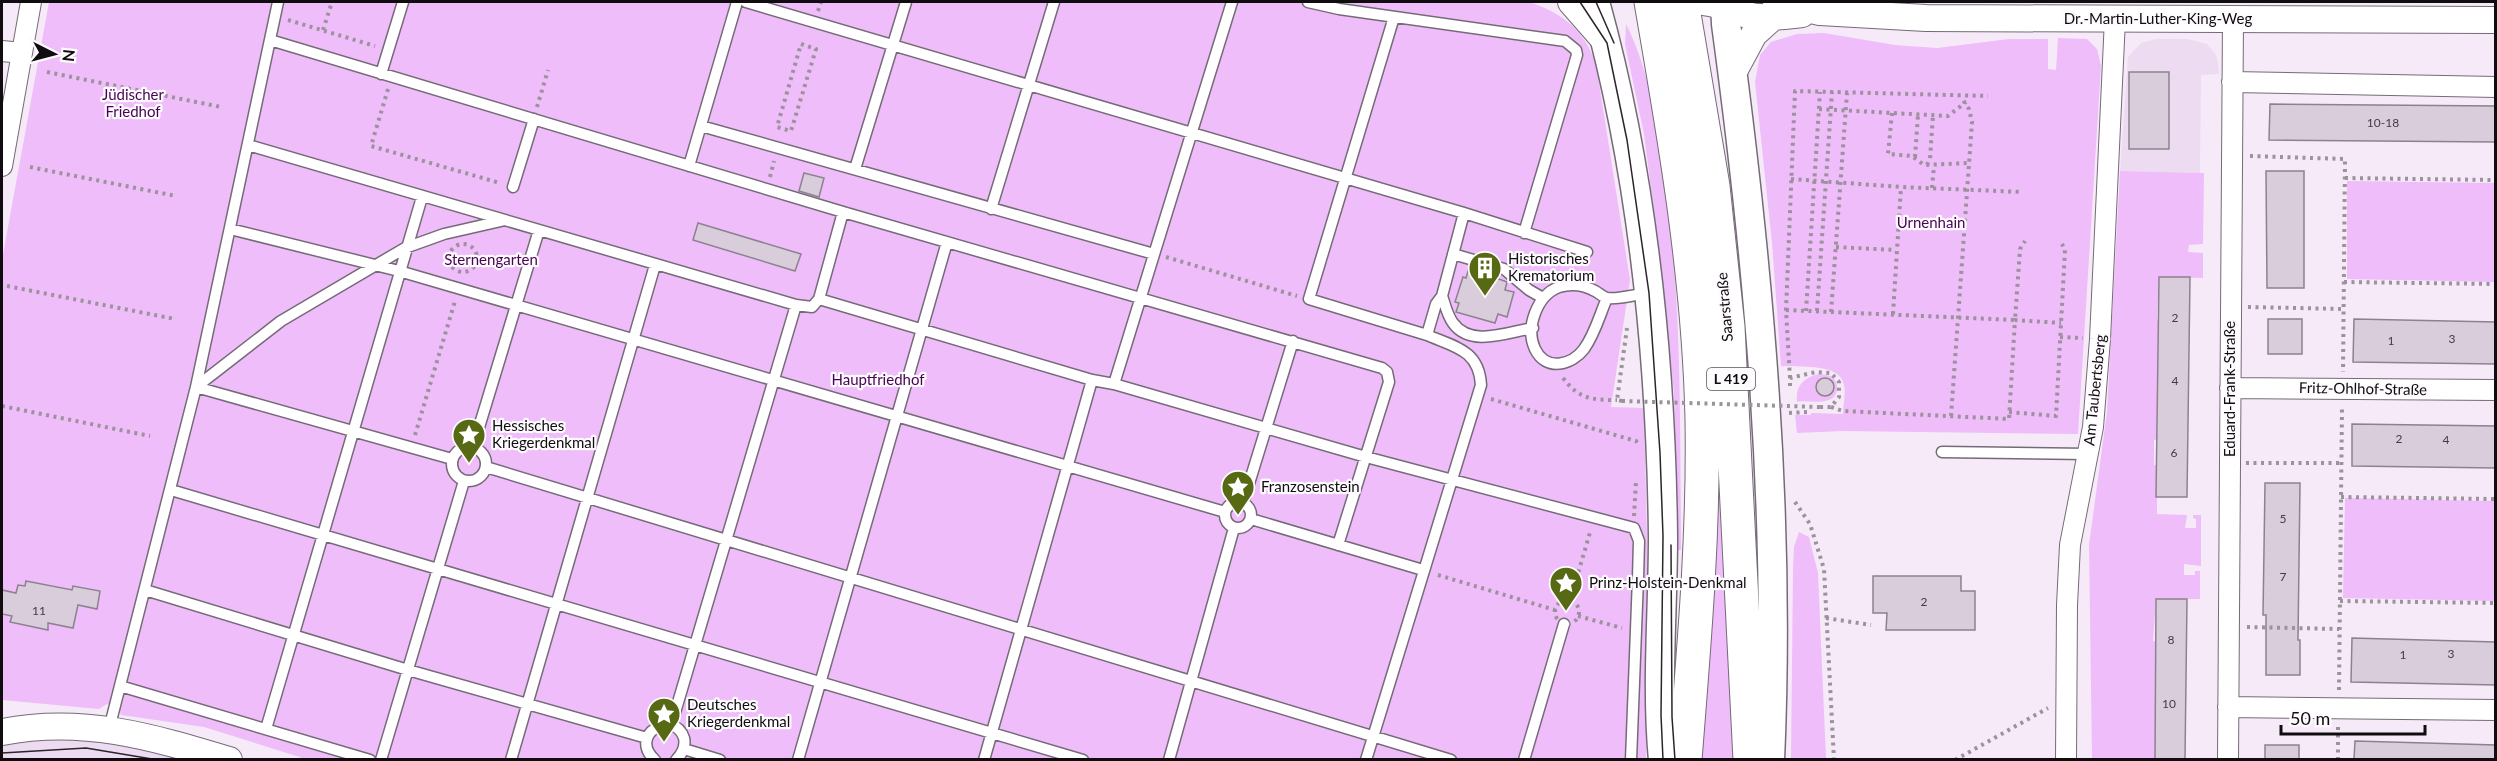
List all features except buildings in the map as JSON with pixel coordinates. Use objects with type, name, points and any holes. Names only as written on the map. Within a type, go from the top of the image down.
[{"type":"highway","points":[[1639,2],[1660,53]]},
{"type":"highway","name":"Saarstraße","points":[[1651,2],[1677,150],[1691,271],[1702,419],[1701,523],[1685,759]]},
{"type":"highway","name":"Saarstraße","points":[[1682,2],[1713,186],[1728,327],[1750,759]]},
{"type":"main road","points":[[1595,2],[1607,43],[1631,160],[1654,345],[1662,524],[1661,716],[1663,759]]},
{"type":"main road","points":[[1720,3],[1733,73],[1754,262],[1767,447],[1772,599],[1770,759]]},
{"type":"street","points":[[2,166],[31,2]]},
{"type":"street","points":[[1571,2],[1607,43]]},
{"type":"street","name":"Dr.-Martin-Luther-King-Weg","points":[[1720,3],[1745,15],[1774,9],[1926,18],[2005,10],[2115,19],[2292,15],[2496,20]]},
{"type":"street","points":[[1733,73],[1754,34],[1774,9]]},
{"type":"street","name":"Eduard-Frank-Straße","points":[[2228,759],[2233,18]]},
{"type":"street","name":"Am Taubertsberg","points":[[2066,759],[2070,545],[2093,427],[2100,339],[2115,19]]},
{"type":"street","points":[[2,51],[22,52]]},
{"type":"street","points":[[2232,82],[2496,87]]},
{"type":"street","name":"Fritz-Ohlhof-Straße","points":[[2230,388],[2496,390]]},
{"type":"street","points":[[2228,707],[2496,710]]},
{"type":"street","points":[[2,724],[30,727]]},
{"type":"street","points":[[2,732],[63,725],[109,729],[161,740],[229,759]]},
{"type":"lane","points":[[109,729],[196,387],[278,2]]},
{"type":"lane","points":[[386,75],[403,2]]},
{"type":"lane","points":[[689,166],[736,2]]},
{"type":"lane","points":[[746,2],[1345,180],[1464,213],[1587,252]]},
{"type":"lane","points":[[855,170],[906,2]]},
{"type":"lane","points":[[991,209],[1054,2]]},
{"type":"lane","points":[[1114,384],[1232,2]]},
{"type":"lane","points":[[1308,2],[1339,9],[1565,41],[1576,50],[1577,55],[1524,233]]},
{"type":"lane","points":[[1585,2],[1607,43]]},
{"type":"lane","points":[[1366,759],[1478,396],[1480,375],[1474,359],[1467,352],[1427,335],[1309,299],[1394,17]]},
{"type":"lane","points":[[270,40],[843,212],[1293,341],[1387,372],[1389,382],[1338,545]]},
{"type":"lane","points":[[513,187],[534,119]]},
{"type":"lane","points":[[701,126],[1154,254]]},
{"type":"lane","points":[[248,145],[655,265],[796,305],[812,307],[819,299],[843,212]]},
{"type":"lane","points":[[266,729],[325,535],[405,248],[422,197]]},
{"type":"lane","points":[[1427,335],[1436,304],[1442,296],[1464,213]]},
{"type":"lane","points":[[196,387],[281,321],[405,248],[444,234],[503,221]]},
{"type":"lane","points":[[231,229],[399,271],[896,418],[1225,512]]},
{"type":"lane","points":[[474,447],[539,230]]},
{"type":"lane","points":[[798,759],[947,242]]},
{"type":"lane","points":[[1453,254],[1504,269],[1529,290],[1543,298]]},
{"type":"lane","points":[[511,759],[655,265]]},
{"type":"lane","points":[[1607,298],[1586,346],[1572,360],[1561,365],[1553,364],[1539,355],[1532,338],[1537,308],[1543,298],[1556,288],[1575,285],[1596,291],[1607,298],[1649,293]]},
{"type":"lane","points":[[1442,296],[1453,323],[1472,335],[1492,337],[1533,328]]},
{"type":"lane","points":[[819,299],[1092,380],[1114,384],[1366,457],[1634,528],[1639,541],[1631,759]]},
{"type":"lane","points":[[671,726],[796,305]]},
{"type":"lane","points":[[1243,503],[1293,341]]},
{"type":"lane","points":[[984,759],[1092,380]]},
{"type":"lane","points":[[196,387],[452,459]]},
{"type":"lane","points":[[463,447],[474,447],[485,457],[486,467],[481,477],[464,481],[455,475],[451,464],[452,459],[463,447]]},
{"type":"lane","points":[[1942,452],[2088,454]]},
{"type":"lane","points":[[486,467],[1451,759]]},
{"type":"lane","points":[[381,759],[464,481]]},
{"type":"lane","points":[[171,490],[1083,759]]},
{"type":"lane","points":[[1243,503],[1251,512],[1251,519],[1246,526],[1234,528],[1228,524],[1225,512],[1230,505],[1243,503]]},
{"type":"lane","points":[[1251,519],[1423,570]]},
{"type":"lane","points":[[1170,759],[1234,528]]},
{"type":"lane","points":[[145,590],[408,670],[647,738]]},
{"type":"lane","points":[[1524,759],[1564,624]]},
{"type":"lane","points":[[120,686],[370,759]]},
{"type":"lane","points":[[655,759],[647,749],[647,738],[654,728],[666,724],[676,728],[683,737],[684,749],[676,759]]},
{"type":"lane","points":[[684,749],[720,759]]},
{"type":"path","points":[[323,30],[332,2]]},
{"type":"path","points":[[275,17],[377,46]]},
{"type":"path","points":[[801,44],[816,49],[790,131],[784,129],[777,127],[801,44]]},
{"type":"path","points":[[537,107],[548,70]]},
{"type":"path","points":[[47,72],[221,106]]},
{"type":"path","points":[[386,75],[371,146],[513,187]]},
{"type":"path","points":[[1790,390],[1786,310],[1796,91],[1988,96]]},
{"type":"path","points":[[1806,311],[1820,92]]},
{"type":"path","points":[[1817,311],[1832,92]]},
{"type":"path","points":[[1831,312],[1847,93]]},
{"type":"path","points":[[1951,416],[1972,122],[1966,102],[1961,96]]},
{"type":"path","points":[[1819,109],[1948,116],[1966,102]]},
{"type":"path","points":[[1892,113],[1888,154],[1915,157],[1927,165],[1934,166],[1969,163]]},
{"type":"path","points":[[1915,157],[1918,115]]},
{"type":"path","points":[[1927,165],[1933,115]]},
{"type":"path","points":[[2232,156],[2345,159],[2338,759]]},
{"type":"path","points":[[1932,188],[1934,166]]},
{"type":"path","points":[[30,167],[176,196]]},
{"type":"path","points":[[2345,178],[2496,180]]},
{"type":"path","points":[[1791,179],[1901,187],[2023,192]]},
{"type":"path","points":[[1893,314],[1901,187]]},
{"type":"path","points":[[1561,365],[1563,378],[1578,394],[1587,398],[1831,407],[1843,411],[2008,419],[2020,249],[2025,241]]},
{"type":"path","points":[[462,244],[474,250],[477,259],[470,270],[462,272],[454,268],[449,261],[453,248],[462,244]]},
{"type":"path","points":[[2009,412],[2056,416],[2065,250],[2062,244]]},
{"type":"path","points":[[1836,247],[1896,250]]},
{"type":"path","points":[[1154,254],[1309,299]]},
{"type":"path","points":[[477,259],[496,259]]},
{"type":"path","points":[[2344,282],[2496,284]]},
{"type":"path","points":[[7,286],[175,319]]},
{"type":"path","points":[[412,447],[458,289]]},
{"type":"path","points":[[2231,307],[2344,309]]},
{"type":"path","points":[[1786,310],[2061,323]]},
{"type":"path","points":[[1619,400],[1628,321]]},
{"type":"path","points":[[1790,378],[1816,372],[1831,373],[1839,382],[1840,390],[1837,402],[1831,407]]},
{"type":"path","points":[[1478,396],[1636,441],[1639,444]]},
{"type":"path","points":[[1789,402],[1789,420]]},
{"type":"path","points":[[2,406],[150,436]]},
{"type":"path","points":[[1789,413],[1808,412]]},
{"type":"path","points":[[2230,463],[2342,463]]},
{"type":"path","points":[[1634,528],[1636,480]]},
{"type":"path","points":[[2341,497],[2496,499]]},
{"type":"path","points":[[1795,502],[1810,524],[1824,569],[1833,759]]},
{"type":"path","points":[[1570,601],[1594,518]]},
{"type":"path","points":[[1423,570],[1555,610]]},
{"type":"path","points":[[2340,601],[2496,603]]},
{"type":"path","points":[[1578,616],[1637,633]]},
{"type":"path","points":[[1826,618],[1871,625]]},
{"type":"path","points":[[2228,627],[2339,629]]},
{"type":"path","points":[[1954,759],[2067,698]]},
{"type":"shaded area","points":[[2156,39],[2188,39],[2207,44],[2215,53],[2218,61],[2219,74],[2201,75],[2200,173],[2120,171],[2128,57],[2141,43]]},
{"type":"shaded area","points":[[38,737],[99,739],[201,760],[2,760],[2,743]]},
{"type":"green space","name":"Hauptfriedhof","points":[[49,2],[1529,2],[1552,11],[1578,32],[1596,64],[1630,280],[1611,407],[1644,408],[1649,626],[1646,759],[309,760],[204,727],[121,715],[118,706],[107,704],[99,709],[2,700],[2,260]]},
{"type":"green space","points":[[1626,24],[1640,58],[1651,95],[1670,216],[1679,359],[1681,550],[1678,550],[1674,393],[1644,134],[1625,44]]},
{"type":"green space","name":"Urnenhain","points":[[1824,33],[1895,45],[1937,48],[2009,39],[2048,39],[2048,69],[2056,70],[2058,38],[2087,39],[2097,49],[2101,66],[2078,434],[1842,431],[1797,433],[1795,415],[1843,414],[1845,388],[1841,378],[1827,370],[1781,366],[1772,243],[1755,82],[1760,55],[1771,42],[1797,34]]},
{"type":"green space","points":[[2120,171],[2204,173],[2203,244],[2189,245],[2188,252],[2203,253],[2203,278],[2159,277],[2157,439],[2154,440],[2154,465],[2157,465],[2157,514],[2187,515],[2185,528],[2196,528],[2196,519],[2193,515],[2201,515],[2201,566],[2184,564],[2184,575],[2195,575],[2195,571],[2200,571],[2200,599],[2156,599],[2153,641],[2156,641],[2155,758],[2151,760],[2092,759],[2089,545],[2107,412]]},
{"type":"green space","points":[[2347,181],[2495,183],[2495,282],[2347,279]]},
{"type":"green space","points":[[1819,374],[1833,378],[1837,385],[1834,396],[1818,402],[1797,402],[1797,391],[1802,383],[1809,377]]},
{"type":"green space","points":[[1715,459],[1722,459],[1740,759],[1697,760]]},
{"type":"green space","points":[[2345,498],[2495,501],[2495,601],[2343,598]]},
{"type":"green space","points":[[1799,532],[1809,537],[1818,573],[1826,759],[1791,759],[1793,570],[1794,547]]},
{"type":"tram line","points":[[1580,2],[1607,43],[1627,140],[1649,293],[1663,536],[1661,715],[1663,760]]},
{"type":"tram line","points":[[1596,2],[1614,43]]},
{"type":"tram line","points":[[1671,545],[1672,717],[1675,760]]},
{"type":"tram line","points":[[2,753],[86,748],[158,760]]},
{"type":"place","name":"Historisches Krematorium","points":[[1485,297]]},
{"type":"place","name":"Hessisches Kriegerdenkmal","points":[[469,464]]},
{"type":"place","name":"Franzosenstein","points":[[1238,516]]},
{"type":"place","name":"Prinz-Holstein-Denkmal","points":[[1566,612]]},
{"type":"place","name":"Deutsches Kriegerdenkmal","points":[[664,743]]},
{"type":"park label","name":"Jüdischer Friedhof","points":[[133,104]]},
{"type":"park label","name":"Sternengarten","points":[[491,260]]}]
